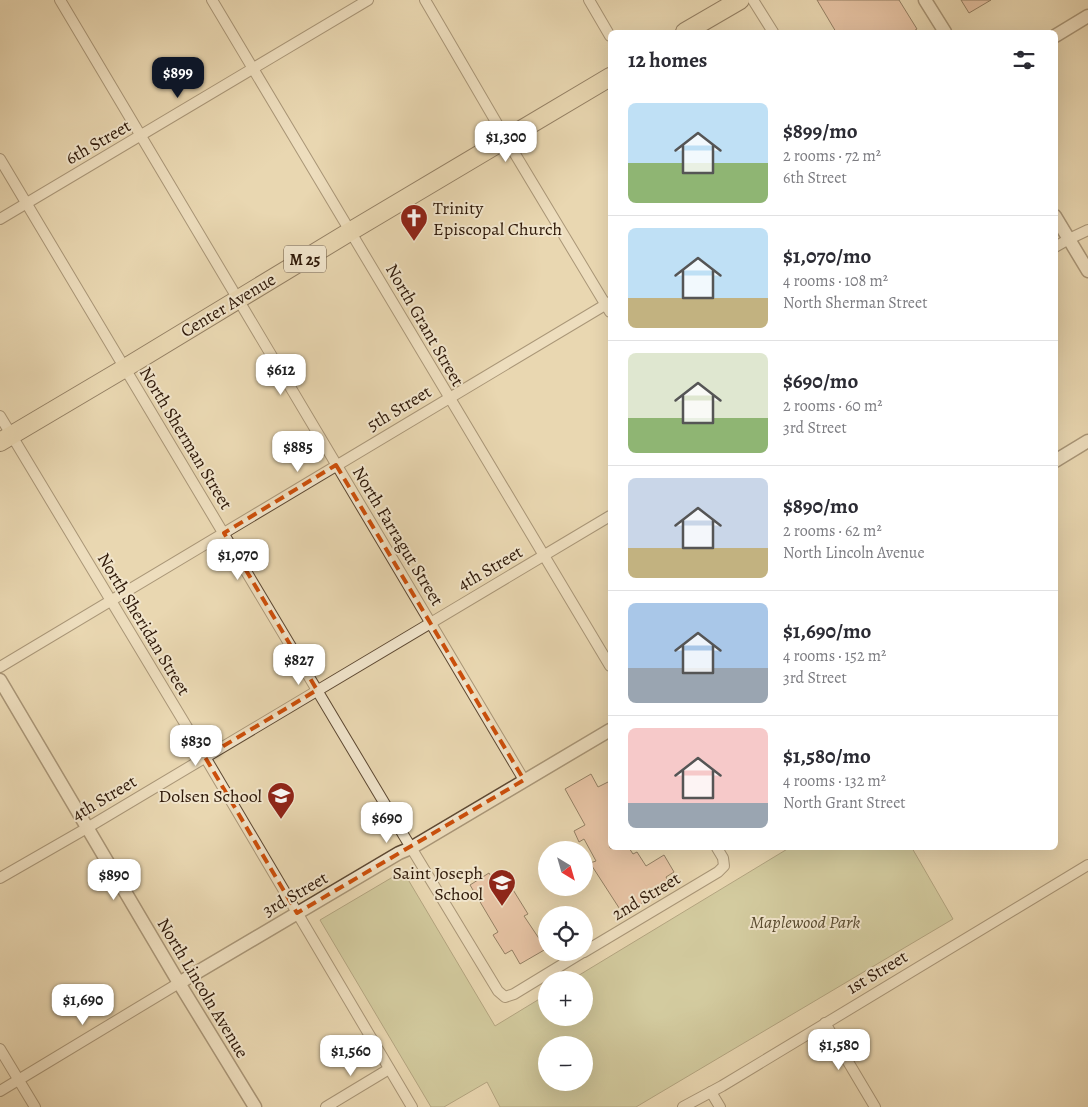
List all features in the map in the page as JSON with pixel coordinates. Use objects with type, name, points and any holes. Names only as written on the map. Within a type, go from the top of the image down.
[{"type":"highway","points":[[688,30],[740,0]]},
{"type":"highway","name":"Center Avenue","points":[[6,438],[608,78]]},
{"type":"street","name":"North Farragut Street","points":[[60,0],[524,780]]},
{"type":"street","name":"North Grant Street","points":[[212,0],[608,663]]},
{"type":"street","name":"6th Street","points":[[0,219],[368,0]]},
{"type":"street","points":[[425,0],[506,139],[608,304]]},
{"type":"street","points":[[589,0],[608,33]]},
{"type":"street","points":[[753,0],[772,30]]},
{"type":"street","points":[[925,0],[944,30]]},
{"type":"street","points":[[1058,34],[1088,16]]},
{"type":"street","name":"North Sherman Street","points":[[0,159],[498,991]]},
{"type":"street","points":[[1058,221],[1088,271]]},
{"type":"street","points":[[1058,245],[1088,230]]},
{"type":"street","name":"5th Street","points":[[0,667],[449,398],[608,307]]},
{"type":"street","name":"North Sheridan Street","points":[[0,416],[6,438],[112,601],[412,1107]]},
{"type":"street","points":[[1058,459],[1088,441]]},
{"type":"street","name":"4th Street","points":[[0,878],[608,517]]},
{"type":"street","name":"North Lincoln Avenue","points":[[0,680],[179,983],[255,1107]]},
{"type":"street","name":"3rd Street","points":[[0,1091],[297,913],[608,731]]},
{"type":"street","name":"2nd Street","points":[[593,947],[718,872],[724,866],[723,858],[718,850]]},
{"type":"street","name":"1st Street","points":[[683,1107],[1088,865]]},
{"type":"street","name":"2nd Street","points":[[498,991],[505,997],[514,994],[569,961]]},
{"type":"street","points":[[825,1023],[875,1107]]},
{"type":"street","points":[[0,1049],[35,1107]]},
{"type":"street","points":[[326,1107],[389,1069]]},
{"type":"street","points":[[711,1092],[720,1107]]},
{"type":"highlighted area","points":[[336,465],[524,780],[297,913],[205,757],[317,690],[224,533]]},
{"type":"green space","name":"Maplewood Park","points":[[786,850],[913,850],[953,919],[636,1107],[500,1107],[487,1082],[444,1107],[431,1107],[320,920],[403,871],[495,1026],[538,1000],[538,1026],[593,1026],[593,971],[586,971]]},
{"type":"building","points":[[817,0],[899,0],[917,29],[915,30],[835,30]]},
{"type":"building","points":[[961,0],[991,0],[969,13]]},
{"type":"building","points":[[591,774],[598,787],[608,782],[608,850],[630,850],[633,854],[637,852],[646,866],[664,855],[674,872],[666,877],[671,886],[623,914],[593,868],[593,862],[596,861],[593,856],[593,841],[585,841],[584,839],[579,841],[574,831],[585,825],[565,789]]},
{"type":"building","points":[[502,872],[528,914],[524,916],[538,937],[538,954],[520,964],[512,950],[505,954],[493,935],[498,932],[470,885],[489,873],[492,878]]},
{"type":"place","name":"Trinity Episcopal Church","points":[[414,242]]},
{"type":"place","name":"Dolsen School","points":[[281,820]]},
{"type":"place","name":"Saint Joseph School","points":[[502,907]]}]
